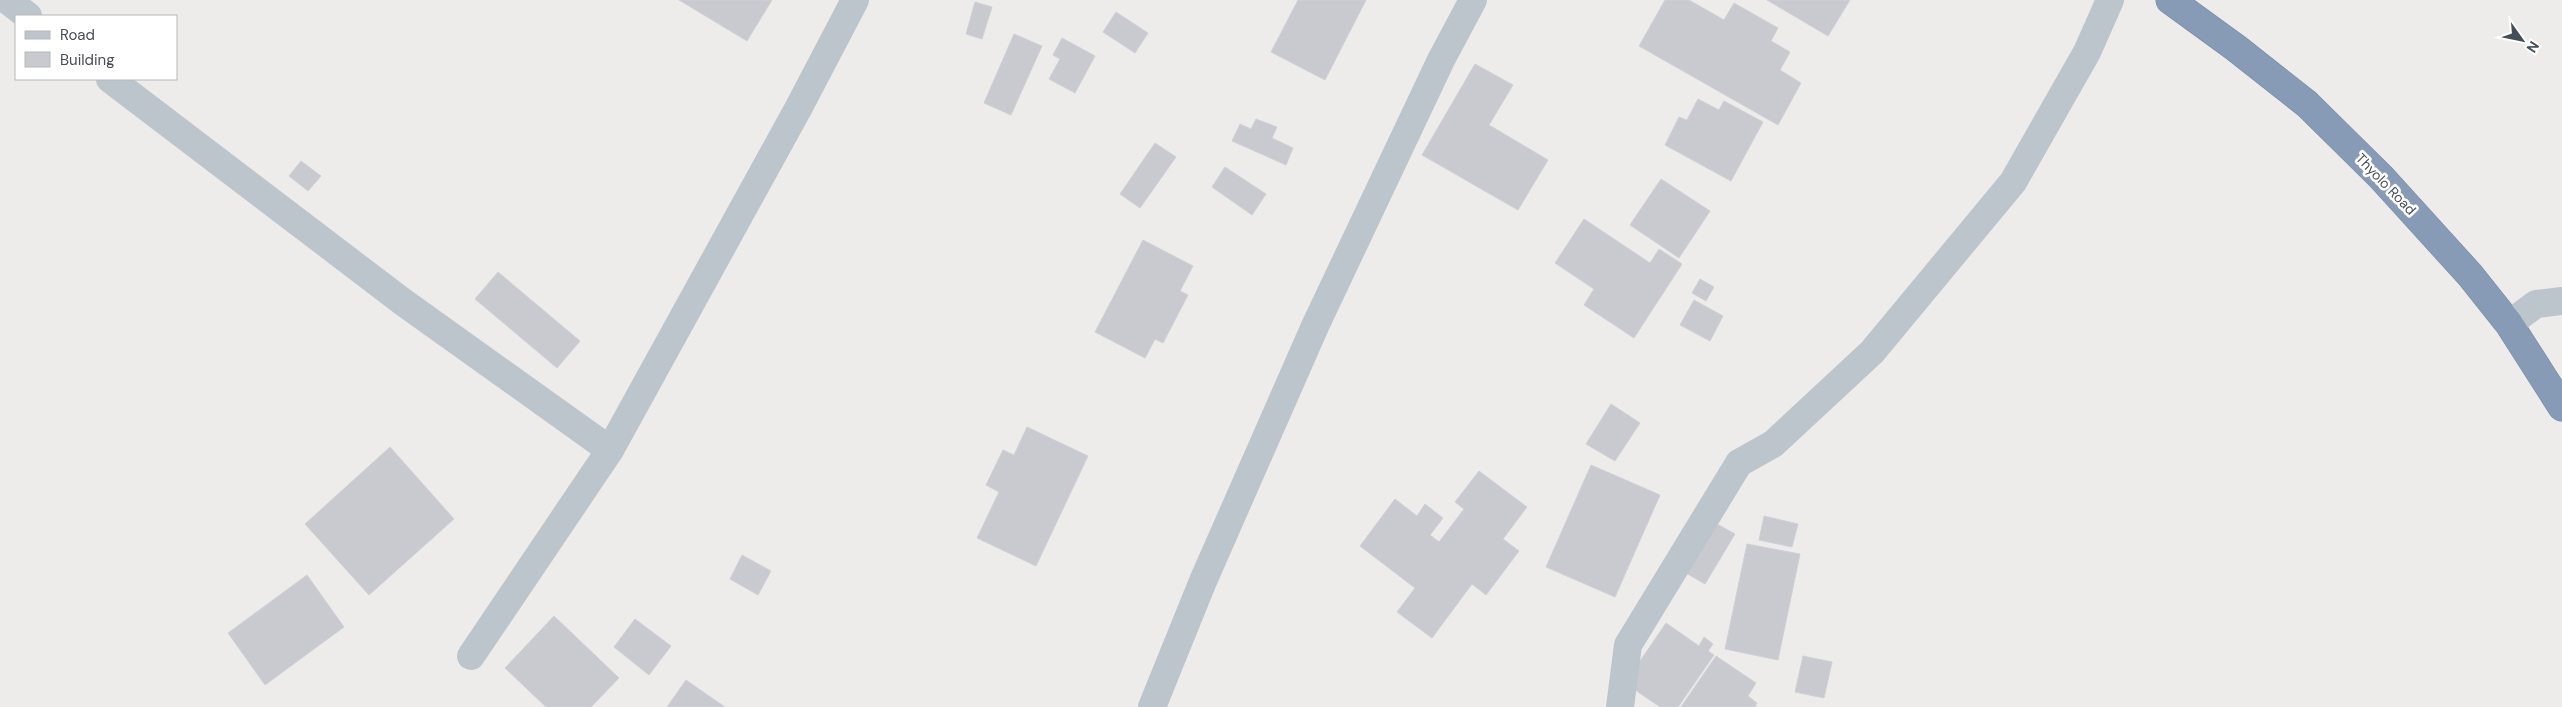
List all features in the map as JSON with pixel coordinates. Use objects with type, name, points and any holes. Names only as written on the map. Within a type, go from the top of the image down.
[{"type":"highway","name":"Thyolo Road","points":[[2170,0],[2236,48],[2306,104],[2381,177],[2470,275],[2509,324],[2562,407]]},
{"type":"street","points":[[7,0],[27,15]]},
{"type":"street","points":[[471,656],[610,450],[794,116],[855,0]]},
{"type":"street","points":[[1152,707],[1204,580],[1316,324],[1437,68],[1473,0]]},
{"type":"street","points":[[1620,707],[1628,645],[1739,463],[1773,444],[1872,352],[2013,182],[2087,52],[2110,0]]},
{"type":"street","points":[[111,80],[403,302],[610,450]]},
{"type":"street","points":[[2509,324],[2536,304],[2562,301]]},
{"type":"building","points":[[679,0],[772,0],[747,41]]},
{"type":"building","points":[[1298,0],[1366,0],[1325,80],[1271,52]]},
{"type":"building","points":[[1665,0],[1689,0],[1724,20],[1734,3],[1778,28],[1771,41],[1790,52],[1780,70],[1801,83],[1778,125],[1639,46]]},
{"type":"building","points":[[1767,0],[1850,0],[1828,36]]},
{"type":"building","points":[[975,2],[992,7],[982,39],[966,34]]},
{"type":"building","points":[[1116,12],[1148,33],[1135,53],[1103,32]]},
{"type":"building","points":[[1014,34],[1042,46],[1011,115],[984,103]]},
{"type":"building","points":[[1062,38],[1095,56],[1075,93],[1049,79],[1060,59],[1053,55]]},
{"type":"building","points":[[1475,64],[1513,85],[1489,125],[1548,160],[1518,210],[1422,155]]},
{"type":"building","points":[[1698,99],[1719,110],[1724,101],[1763,122],[1731,181],[1665,145],[1679,117],[1687,120]]},
{"type":"building","points":[[1256,119],[1277,127],[1272,138],[1293,148],[1286,165],[1232,141],[1240,124],[1251,129]]},
{"type":"building","points":[[1155,143],[1176,157],[1140,208],[1120,194]]},
{"type":"building","points":[[301,161],[321,176],[308,191],[289,176]]},
{"type":"building","points":[[1225,167],[1266,194],[1252,215],[1212,187]]},
{"type":"building","points":[[1661,179],[1710,211],[1679,258],[1630,225]]},
{"type":"building","points":[[1584,219],[1650,263],[1659,249],[1682,264],[1634,338],[1584,305],[1594,289],[1555,263]]},
{"type":"building","points":[[1143,240],[1193,266],[1180,291],[1188,295],[1163,343],[1155,339],[1145,358],[1095,332]]},
{"type":"building","points":[[498,272],[580,341],[557,368],[475,299]]},
{"type":"building","points":[[1700,279],[1714,287],[1706,301],[1692,293]]},
{"type":"building","points":[[1694,300],[1723,316],[1710,341],[1680,325]]},
{"type":"building","points":[[1611,404],[1640,423],[1615,461],[1586,444]]},
{"type":"building","points":[[1027,427],[1088,456],[1036,566],[977,538],[999,492],[986,485],[1003,450],[1014,455]]},
{"type":"building","points":[[390,447],[454,519],[369,595],[305,524]]},
{"type":"building","points":[[1591,465],[1660,495],[1615,597],[1546,567]]},
{"type":"building","points":[[1479,471],[1527,507],[1503,539],[1519,551],[1486,595],[1472,584],[1432,638],[1397,612],[1415,588],[1360,546],[1395,499],[1417,516],[1425,504],[1443,518],[1430,535],[1439,542],[1464,509],[1455,502]]},
{"type":"building","points":[[1764,516],[1798,524],[1792,547],[1759,540]]},
{"type":"building","points":[[1708,519],[1735,534],[1705,584],[1679,569]]},
{"type":"building","points":[[1747,544],[1800,554],[1778,660],[1725,649]]},
{"type":"building","points":[[742,555],[771,571],[758,595],[730,579]]},
{"type":"building","points":[[307,575],[344,627],[265,685],[228,633]]},
{"type":"building","points":[[554,616],[619,678],[591,707],[546,707],[505,668]]},
{"type":"building","points":[[635,619],[671,646],[649,675],[614,647]]},
{"type":"building","points":[[1666,623],[1699,646],[1704,637],[1713,644],[1708,651],[1714,655],[1678,707],[1660,707],[1625,683]]},
{"type":"building","points":[[1716,656],[1756,683],[1748,696],[1757,703],[1755,707],[1681,707]]},
{"type":"building","points":[[1803,656],[1832,662],[1824,698],[1795,692]]},
{"type":"building","points":[[686,680],[725,707],[667,707]]}]
